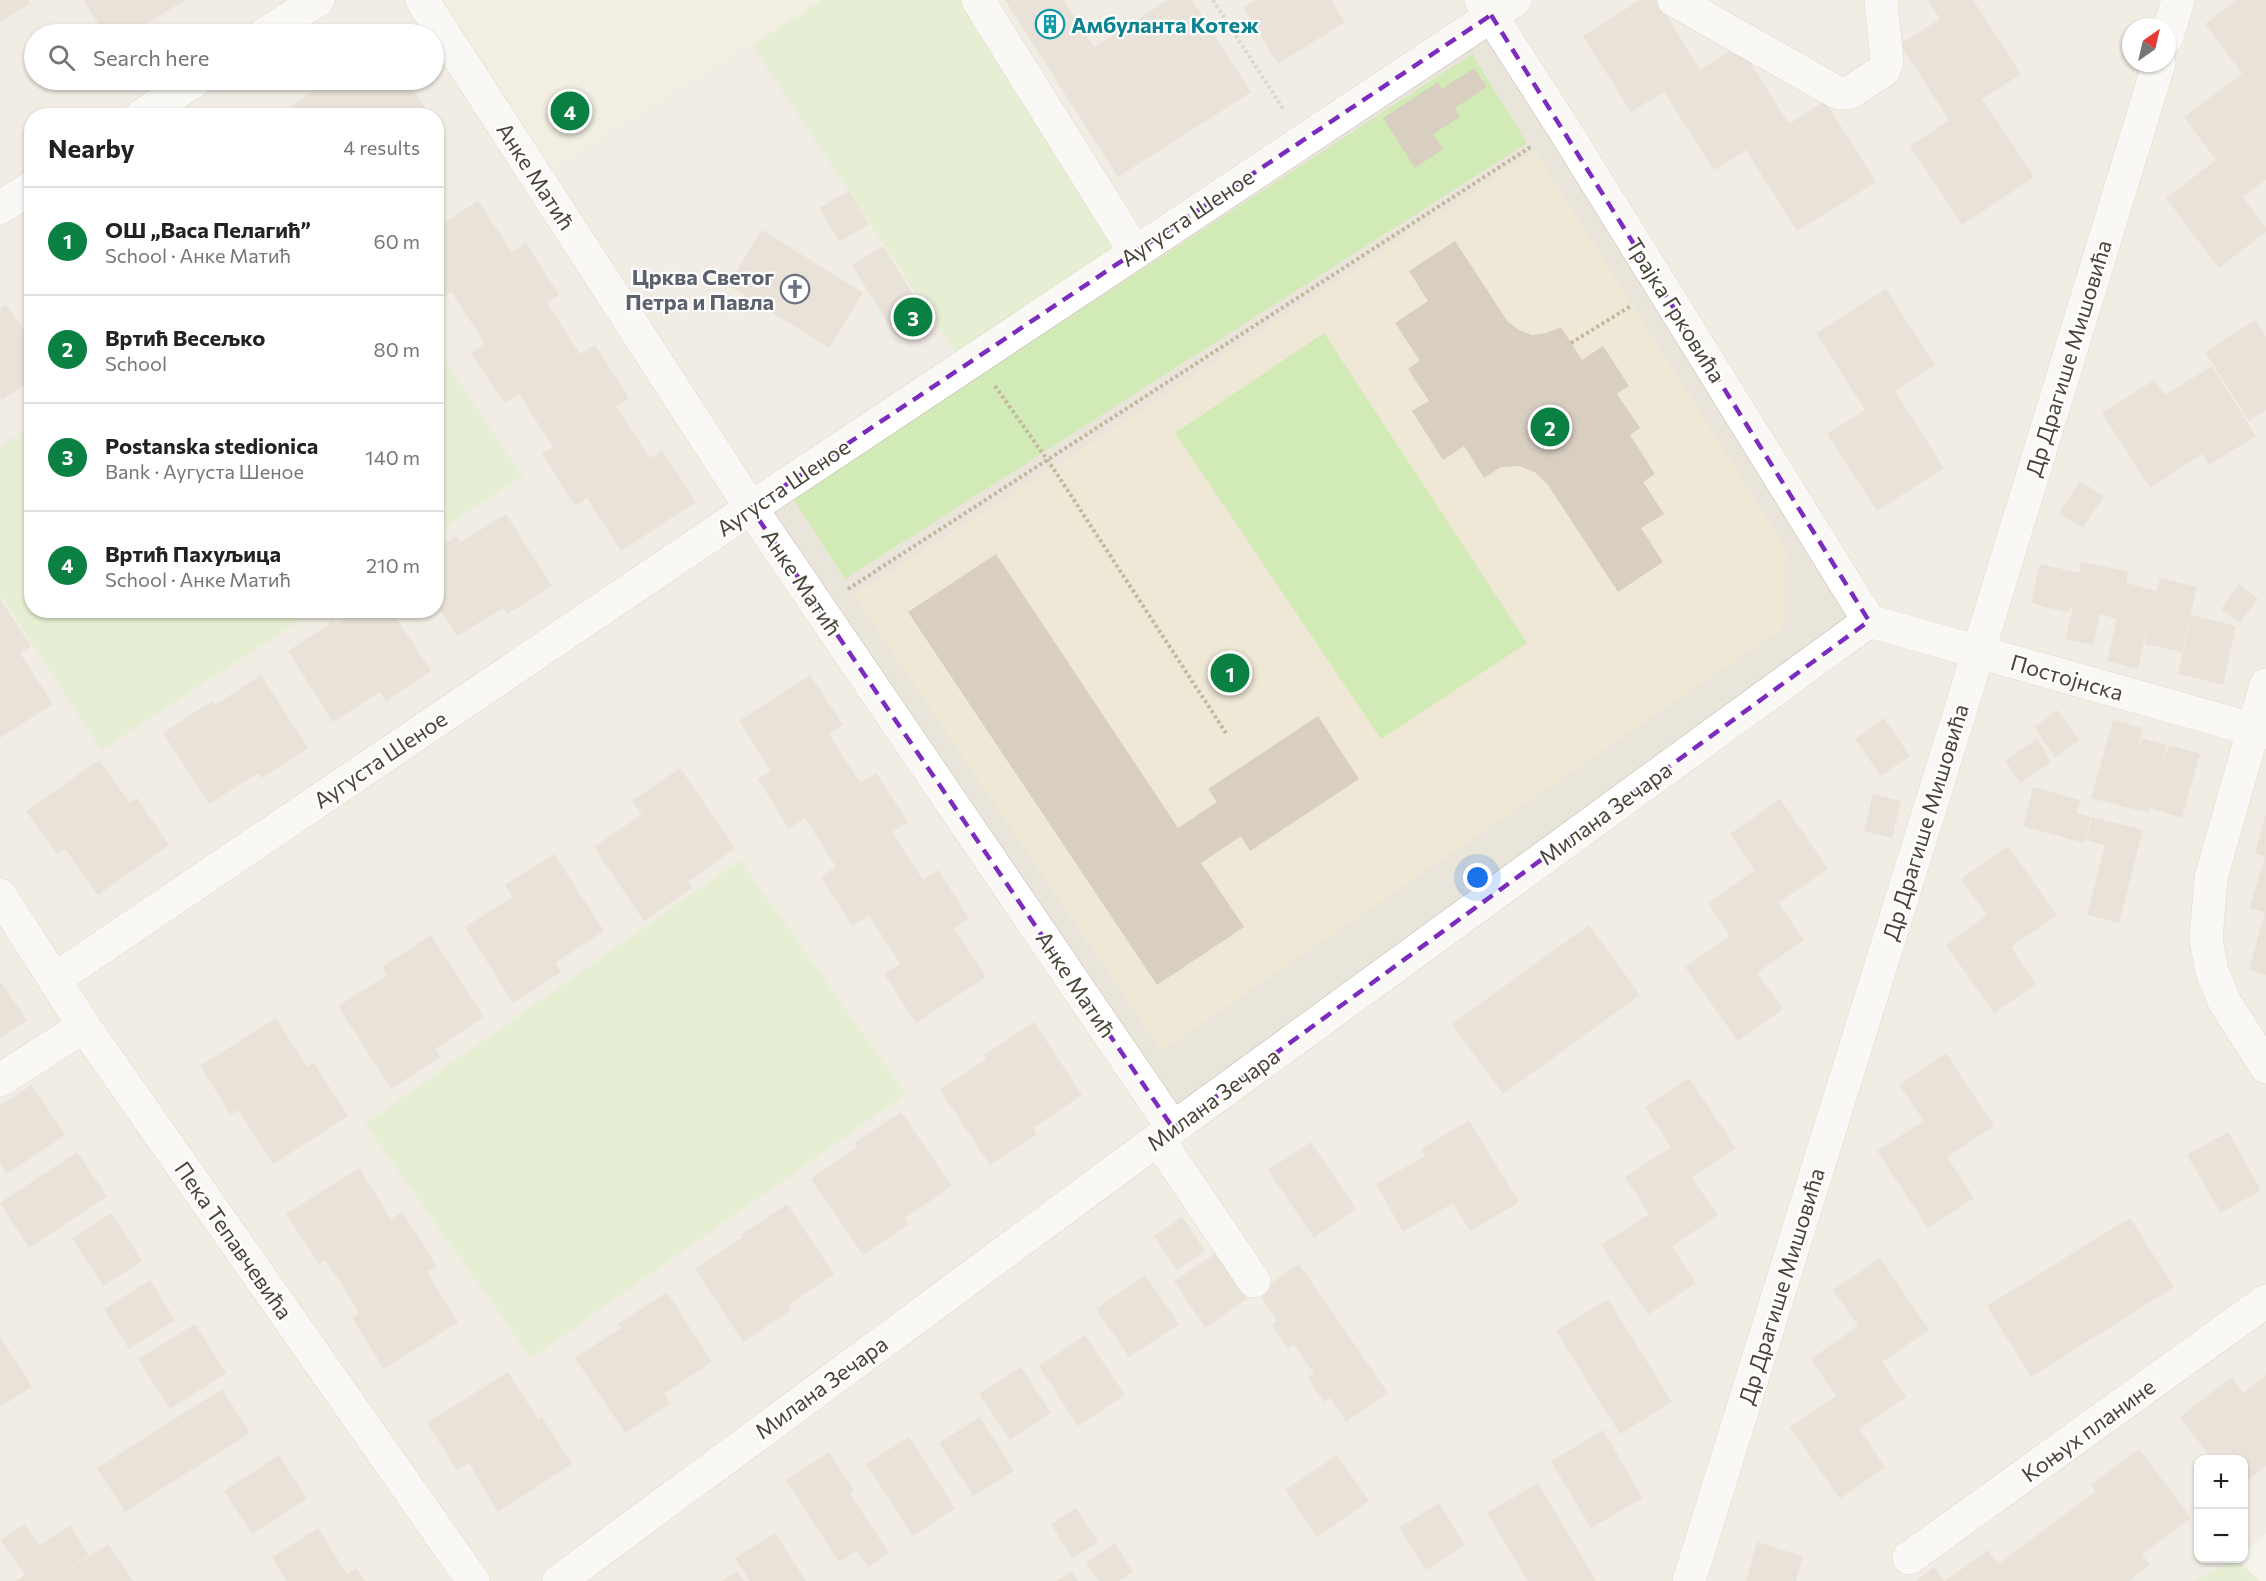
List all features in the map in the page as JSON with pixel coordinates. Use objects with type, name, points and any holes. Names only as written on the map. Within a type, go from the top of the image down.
[{"type":"street","points":[[281,24],[318,0]]},
{"type":"street","name":"Анке Матић","points":[[422,0],[438,24]]},
{"type":"street","points":[[978,0],[1135,252]]},
{"type":"street","points":[[1674,0],[1838,93],[1849,93],[1884,70],[1887,61],[1881,0]]},
{"type":"street","points":[[2173,18],[2178,0]]},
{"type":"street","name":"Аугуста Шеное","points":[[55,979],[751,508],[1304,140],[1496,5]]},
{"type":"street","name":"Трајка Грковића","points":[[1496,5],[1562,126],[1869,621]]},
{"type":"street","name":"Анке Матић","points":[[444,34],[751,508],[820,607],[1166,1133],[1254,1281]]},
{"type":"street","name":"Др Драгише Мишовића","points":[[1689,1581],[2156,72]]},
{"type":"street","points":[[153,108],[181,90]]},
{"type":"street","points":[[0,208],[24,193]]},
{"type":"street","name":"Постојнска","points":[[1869,621],[2259,731]]},
{"type":"street","name":"Милана Зечара","points":[[559,1581],[1166,1133],[1869,621]]},
{"type":"street","points":[[2266,685],[2259,731],[2211,878],[2207,901],[2206,939],[2212,971],[2224,1001],[2266,1067]]},
{"type":"street","name":"Пека Тепавчевића","points":[[0,895],[84,1026],[473,1581]]},
{"type":"street","points":[[0,1080],[84,1026]]},
{"type":"street","name":"Коњух планине","points":[[1909,1558],[2266,1301]]},
{"type":"path","points":[[1214,0],[1304,140]]},
{"type":"path","points":[[820,607],[1562,126]]},
{"type":"path","points":[[1571,343],[1628,309]]},
{"type":"path","points":[[976,358],[1047,460],[1226,733]]},
{"type":"highlighted area","points":[[1491,15],[1869,621],[1173,1128],[751,508]]},
{"type":"shaded area","points":[[0,0],[2266,0],[2266,1534],[2248,1548],[2248,1455],[2194,1455],[2194,1563],[2226,1563],[2194,1581],[0,1581]]},
{"type":"shaded area","points":[[422,0],[823,0],[538,178],[444,34],[444,24],[438,24]]},
{"type":"shaded area","points":[[1535,151],[1786,548],[1783,628],[1161,1051],[854,595],[1053,468]]},
{"type":"green space","points":[[823,0],[978,0],[1135,252],[964,366],[752,45]]},
{"type":"green space","points":[[1472,54],[1527,143],[845,579],[793,498]]},
{"type":"green space","points":[[1324,333],[1527,643],[1381,739],[1175,433]]},
{"type":"green space","points":[[444,359],[523,476],[444,527]]},
{"type":"green space","points":[[24,430],[24,618],[304,618],[101,750],[0,595],[0,447]]},
{"type":"green space","points":[[740,860],[906,1094],[531,1358],[365,1124]]},
{"type":"green space","points":[[2226,1563],[2241,1563],[2259,1581],[2194,1581]]},
{"type":"building","points":[[0,0],[28,0],[30,3],[0,22]]},
{"type":"building","points":[[83,0],[185,0],[146,24],[99,24]]},
{"type":"building","points":[[1005,0],[1064,0],[1094,47],[1168,0],[1192,0],[1251,92],[1118,177]]},
{"type":"building","points":[[1255,0],[1331,0],[1345,22],[1278,64],[1243,8]]},
{"type":"building","points":[[1640,0],[1657,0],[1700,70],[1739,45],[1789,124],[1825,101],[1876,182],[1797,231],[1746,150],[1714,170],[1664,92],[1631,112],[1583,36]]},
{"type":"building","points":[[1928,0],[1973,0],[2021,74],[1982,99],[2034,177],[1962,225],[1910,146],[1949,120],[1900,44],[1940,19]]},
{"type":"building","points":[[2237,0],[2266,0],[2266,179],[2243,197],[2266,228],[2266,232],[2219,268],[2166,198],[2216,160],[2184,117],[2242,74],[2205,24]]},
{"type":"building","points":[[1474,68],[1487,87],[1455,108],[1460,117],[1433,134],[1443,149],[1415,168],[1383,118],[1438,82],[1442,89]]},
{"type":"building","points":[[314,90],[413,90],[425,108],[294,108],[292,105]]},
{"type":"building","points":[[849,191],[869,224],[839,242],[819,208]]},
{"type":"building","points":[[478,201],[512,252],[526,243],[559,295],[547,303],[580,354],[595,345],[629,398],[616,406],[650,458],[662,451],[696,502],[621,551],[587,498],[575,506],[542,454],[553,447],[519,394],[504,403],[471,353],[485,343],[451,292],[444,296],[444,223]]},
{"type":"building","name":"Црква Светог Петра и Павла","points":[[762,230],[863,293],[829,348],[728,285]]},
{"type":"building","points":[[1455,241],[1508,322],[1532,335],[1561,327],[1582,360],[1603,346],[1629,386],[1617,394],[1640,428],[1630,435],[1655,474],[1643,482],[1664,514],[1641,528],[1663,562],[1618,592],[1548,485],[1536,473],[1520,466],[1501,467],[1484,478],[1464,446],[1443,460],[1412,411],[1429,401],[1408,369],[1420,361],[1395,323],[1428,301],[1409,271]]},
{"type":"building","points":[[883,246],[927,317],[896,336],[852,265]]},
{"type":"building","points":[[1886,289],[1935,365],[1895,391],[1944,468],[1877,511],[1827,434],[1865,410],[1816,333]]},
{"type":"building","points":[[6,305],[24,331],[24,385],[2,400],[0,397],[0,309]]},
{"type":"building","points":[[2255,320],[2266,337],[2266,410],[2249,421],[2205,352]]},
{"type":"building","points":[[2212,366],[2256,436],[2209,465],[2202,454],[2150,488],[2102,413],[2154,380],[2165,395]]},
{"type":"building","points":[[2080,481],[2104,496],[2083,528],[2059,513]]},
{"type":"building","points":[[506,514],[552,586],[507,614],[503,608],[457,636],[444,616],[444,543],[457,536],[461,542]]},
{"type":"building","points":[[996,554],[1178,828],[1217,802],[1208,789],[1318,716],[1359,779],[1250,851],[1241,836],[1201,863],[1244,927],[1157,985],[908,612]]},
{"type":"building","points":[[2081,561],[2128,572],[2126,583],[2157,591],[2160,578],[2197,587],[2182,652],[2145,644],[2148,623],[2138,669],[2107,661],[2117,619],[2100,614],[2093,645],[2065,639],[2073,608],[2070,607],[2068,613],[2031,603],[2040,564],[2079,573]]},
{"type":"building","points":[[2239,584],[2258,599],[2240,623],[2221,609]]},
{"type":"building","points":[[0,599],[31,646],[20,653],[53,704],[0,738]]},
{"type":"building","points":[[2191,615],[2236,626],[2223,685],[2178,674]]},
{"type":"building","points":[[347,618],[396,618],[431,671],[386,701],[380,692],[333,722],[288,651],[334,621],[336,625]]},
{"type":"building","points":[[261,675],[308,748],[262,778],[258,773],[209,804],[163,733],[212,701],[215,705]]},
{"type":"building","points":[[810,675],[843,725],[829,734],[860,783],[876,773],[908,822],[892,832],[923,880],[938,870],[969,918],[954,928],[986,977],[916,1023],[884,974],[900,964],[869,915],[852,926],[821,877],[836,867],[805,818],[789,829],[758,779],[771,771],[739,721]]},
{"type":"building","points":[[2057,710],[2079,740],[2055,758],[2034,727]]},
{"type":"building","points":[[1884,718],[1910,756],[1881,776],[1855,739]]},
{"type":"building","points":[[2113,720],[2143,728],[2137,753],[2142,738],[2167,745],[2161,769],[2169,745],[2200,754],[2182,818],[2150,808],[2148,813],[2091,798]]},
{"type":"building","points":[[2037,739],[2051,762],[2020,783],[2005,760]]},
{"type":"building","points":[[99,760],[130,803],[137,798],[169,845],[98,895],[65,849],[57,854],[26,811]]},
{"type":"building","points":[[680,768],[735,848],[688,882],[692,888],[644,921],[594,847],[642,814],[632,801]]},
{"type":"building","points":[[2033,787],[2080,800],[2077,813],[2091,817],[2084,843],[2023,826]]},
{"type":"building","points":[[1873,794],[1901,801],[1892,838],[1864,831]]},
{"type":"building","points":[[1780,799],[1828,869],[1778,903],[1804,940],[1757,973],[1783,1009],[1738,1041],[1685,967],[1730,936],[1708,903],[1755,870],[1730,834]]},
{"type":"building","points":[[2265,816],[2266,975],[2249,970],[2265,912],[2250,908],[2265,856],[2255,853]]},
{"type":"building","points":[[2092,817],[2143,830],[2119,923],[2087,915],[2105,845],[2086,840]]},
{"type":"building","points":[[2008,846],[2057,915],[2011,947],[2036,984],[1994,1013],[1946,945],[1987,915],[1961,879]]},
{"type":"building","points":[[554,854],[604,931],[555,963],[561,972],[513,1003],[465,927],[512,897],[505,885]]},
{"type":"building","points":[[1589,925],[1640,995],[1503,1094],[1452,1024]]},
{"type":"building","points":[[431,935],[484,1017],[435,1049],[440,1057],[391,1089],[338,1006],[387,975],[382,967]]},
{"type":"building","points":[[0,981],[27,1020],[0,1038]]},
{"type":"building","points":[[276,1018],[307,1067],[314,1063],[348,1116],[273,1164],[238,1110],[231,1115],[200,1066]]},
{"type":"building","points":[[1034,1022],[1082,1095],[1033,1128],[1037,1134],[990,1165],[940,1090],[986,1059],[984,1055]]},
{"type":"building","points":[[1946,1053],[1994,1126],[1947,1157],[1974,1198],[1928,1228],[1877,1151],[1924,1121],[1899,1085]]},
{"type":"building","points":[[1689,1078],[1736,1148],[1692,1178],[1718,1215],[1672,1246],[1696,1283],[1648,1315],[1601,1245],[1649,1214],[1625,1177],[1671,1147],[1645,1107]]},
{"type":"building","points":[[32,1085],[65,1135],[7,1174],[0,1164],[0,1106]]},
{"type":"building","points":[[901,1112],[952,1186],[905,1218],[909,1224],[863,1255],[811,1179],[857,1147],[854,1143]]},
{"type":"building","points":[[1469,1120],[1519,1202],[1470,1231],[1453,1203],[1403,1232],[1376,1184],[1425,1156],[1421,1149]]},
{"type":"building","points":[[2228,1132],[2261,1190],[2221,1213],[2187,1155]]},
{"type":"building","points":[[1311,1142],[1356,1209],[1314,1238],[1268,1170]]},
{"type":"building","points":[[77,1152],[107,1196],[29,1248],[0,1203]]},
{"type":"building","points":[[359,1168],[391,1219],[402,1212],[437,1266],[427,1272],[458,1322],[384,1369],[352,1318],[359,1313],[344,1288],[325,1260],[319,1264],[286,1214]]},
{"type":"building","points":[[787,1204],[834,1274],[788,1305],[791,1310],[743,1342],[695,1269]]},
{"type":"building","points":[[112,1213],[142,1261],[103,1286],[72,1238]]},
{"type":"building","points":[[1182,1217],[1205,1251],[1177,1270],[1154,1236]]},
{"type":"building","points":[[2130,1218],[2174,1287],[2031,1377],[1987,1306]]},
{"type":"building","points":[[1216,1253],[1247,1299],[1205,1328],[1174,1281]]},
{"type":"building","points":[[1880,1258],[1929,1330],[1882,1362],[1906,1397],[1859,1429],[1885,1467],[1840,1499],[1790,1427],[1836,1396],[1811,1359],[1858,1326],[1833,1290]]},
{"type":"building","points":[[1299,1264],[1388,1393],[1346,1422],[1330,1398],[1324,1402],[1308,1378],[1314,1374],[1294,1345],[1288,1349],[1272,1325],[1277,1321],[1258,1292]]},
{"type":"building","points":[[1145,1275],[1179,1324],[1129,1357],[1096,1309]]},
{"type":"building","points":[[150,1280],[175,1320],[129,1349],[104,1309]]},
{"type":"building","points":[[667,1292],[712,1362],[664,1394],[670,1404],[625,1433],[575,1358],[621,1328],[618,1324]]},
{"type":"building","points":[[1608,1299],[1672,1402],[1620,1434],[1556,1331]]},
{"type":"building","points":[[195,1324],[226,1373],[170,1409],[138,1359]]},
{"type":"building","points":[[1085,1335],[1125,1395],[1078,1426],[1039,1366]]},
{"type":"building","points":[[0,1336],[32,1387],[0,1407]]},
{"type":"building","points":[[1021,1367],[1051,1413],[1010,1440],[979,1394]]},
{"type":"building","points":[[508,1372],[538,1419],[541,1416],[572,1464],[498,1512],[469,1463],[457,1470],[427,1423]]},
{"type":"building","points":[[2266,1375],[2266,1466],[2248,1480],[2248,1455],[2209,1455],[2180,1417],[2232,1377],[2243,1393]]},
{"type":"building","points":[[222,1389],[250,1433],[125,1512],[97,1468]]},
{"type":"building","points":[[980,1417],[1014,1471],[973,1496],[939,1443]]},
{"type":"building","points":[[1603,1430],[1643,1498],[1591,1528],[1551,1461]]},
{"type":"building","points":[[909,1437],[955,1508],[913,1536],[866,1464]]},
{"type":"building","points":[[2139,1449],[2191,1518],[2142,1554],[2150,1565],[2129,1581],[1945,1581],[1988,1550],[1998,1564],[2096,1491],[2091,1485]]},
{"type":"building","points":[[829,1452],[854,1491],[850,1494],[889,1553],[868,1567],[857,1550],[839,1562],[786,1480]]},
{"type":"building","points":[[279,1455],[307,1499],[252,1534],[224,1491]]},
{"type":"building","points":[[1337,1455],[1369,1501],[1317,1537],[1285,1490]]},
{"type":"building","points":[[1538,1483],[1596,1581],[1528,1581],[1487,1513]]},
{"type":"building","points":[[1439,1503],[1465,1545],[1426,1570],[1399,1528]]},
{"type":"building","points":[[1076,1508],[1098,1542],[1072,1558],[1051,1524]]},
{"type":"building","points":[[25,1524],[39,1546],[70,1525],[89,1555],[57,1578],[108,1544],[133,1581],[16,1581],[25,1575],[1,1540]]},
{"type":"building","points":[[318,1528],[347,1574],[356,1568],[365,1581],[287,1581],[272,1557]]},
{"type":"building","points":[[775,1533],[806,1581],[750,1581],[735,1558]]},
{"type":"building","points":[[1757,1542],[1803,1556],[1796,1581],[1746,1581]]},
{"type":"building","points":[[1115,1543],[1133,1572],[1119,1581],[1099,1581],[1086,1563]]},
{"type":"building","points":[[1934,1567],[1944,1581],[1916,1581]]},
{"type":"building","points":[[738,1571],[744,1581],[722,1581]]},
{"type":"building","points":[[1072,1571],[1078,1581],[1057,1581]]},
{"type":"place","name":"Амбуланта Котеж","points":[[1050,24]]},
{"type":"place","name":"Вртић Пахуљица","points":[[570,111]]},
{"type":"place","name":"Црква Светог Петра и Павла","points":[[795,289]]},
{"type":"place","name":"Postanska stedionica","points":[[913,317]]},
{"type":"place","name":"Вртић Весељко","points":[[1550,427]]},
{"type":"place","name":"ОШ „Васа Пелагић”","points":[[1230,673]]}]
